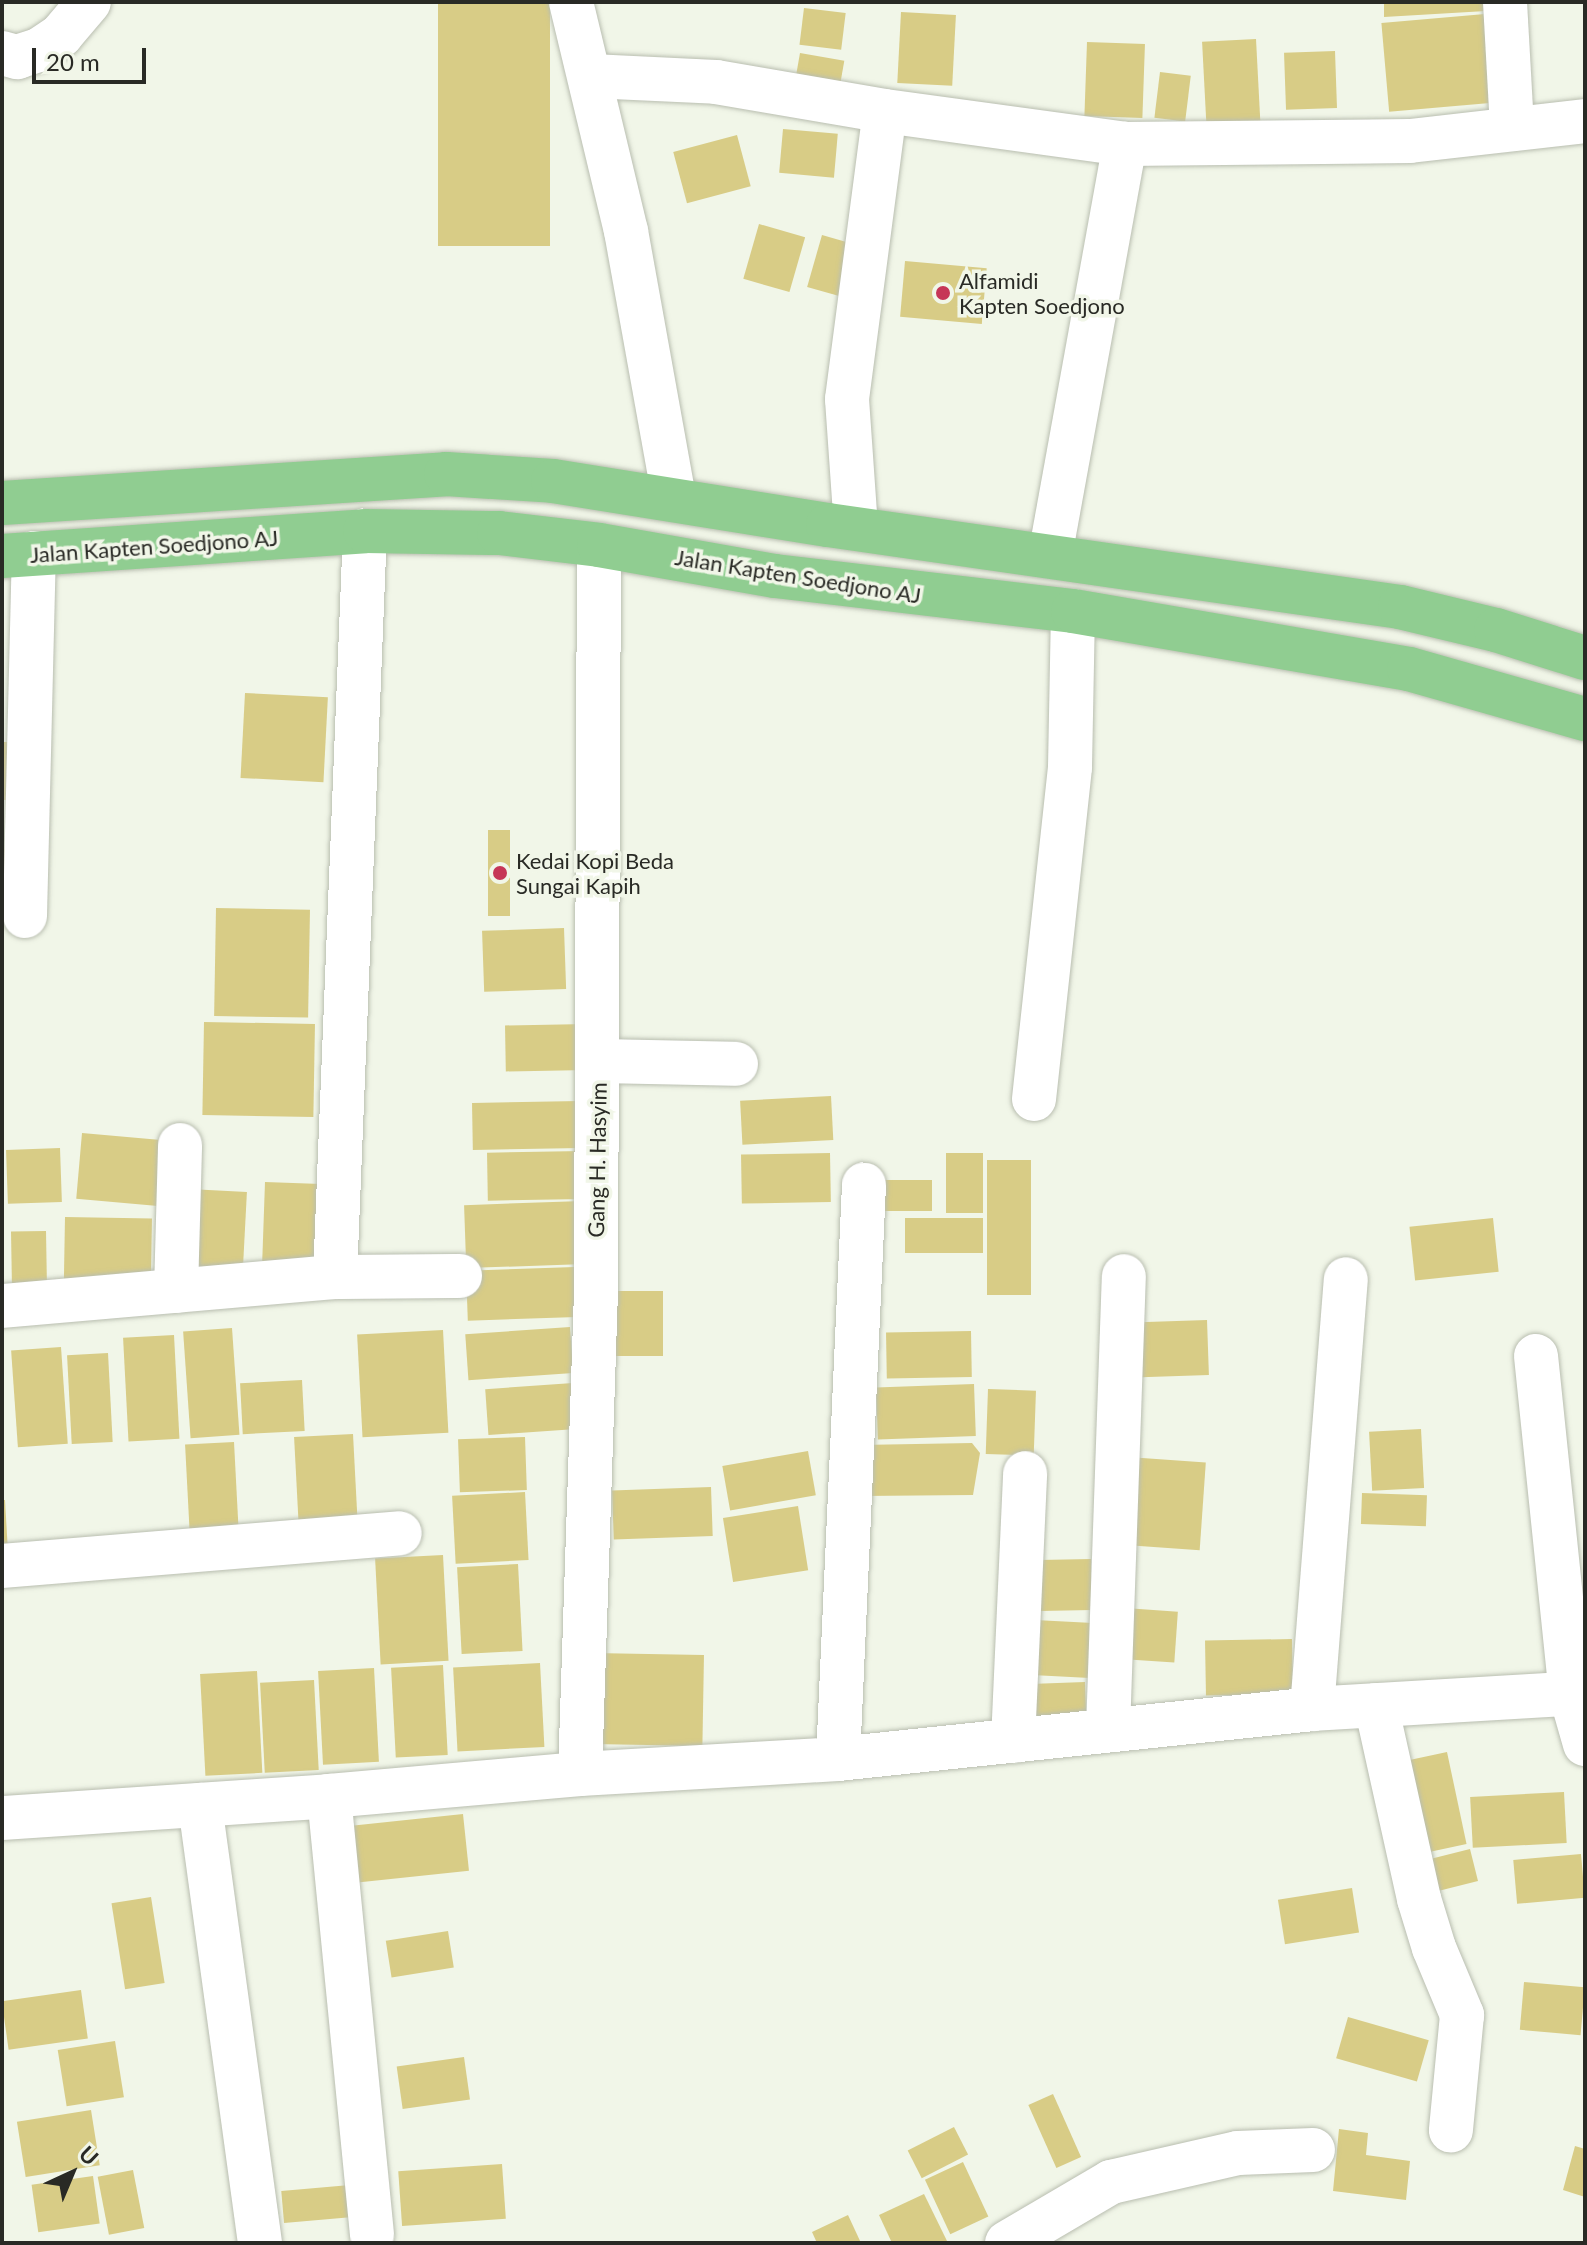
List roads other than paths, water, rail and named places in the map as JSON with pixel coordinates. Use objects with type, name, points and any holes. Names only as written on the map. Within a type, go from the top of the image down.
[{"type":"main road","points":[[2,503],[446,474],[553,481],[1400,607],[1496,630],[1585,658]]},
{"type":"main road","name":"Jalan Kapten Soedjono AJ","points":[[18,555],[365,531],[499,533],[599,545],[775,576],[1073,611],[1409,669],[1585,719]]},
{"type":"main road","points":[[929,539],[930,596]]},
{"type":"street","points":[[2,53],[17,57],[39,50],[61,35],[89,2]]},
{"type":"street","points":[[571,2],[626,231],[674,499]]},
{"type":"street","points":[[1505,2],[1512,129]]},
{"type":"street","points":[[591,76],[716,82],[885,111],[1125,144],[1410,141],[1585,121]]},
{"type":"street","points":[[856,528],[847,399],[885,111]]},
{"type":"street","points":[[1050,556],[1125,144]]},
{"type":"street","points":[[335,1277],[365,531]]},
{"type":"street","name":"Gang H. Hasyim","points":[[580,1774],[596,1281],[599,545]]},
{"type":"street","points":[[18,555],[25,916]]},
{"type":"street","points":[[1034,1099],[1070,767],[1073,611]]},
{"type":"street","points":[[598,1061],[736,1064]]},
{"type":"street","points":[[176,1291],[180,1145]]},
{"type":"street","points":[[838,1759],[864,1185]]},
{"type":"street","points":[[2,1306],[335,1277],[460,1276]]},
{"type":"street","points":[[1108,1730],[1124,1276]]},
{"type":"street","points":[[1312,1709],[1346,1279]]},
{"type":"street","points":[[1536,1356],[1585,1744]]},
{"type":"street","points":[[1013,1741],[1025,1473]]},
{"type":"street","points":[[2,1566],[400,1533]]},
{"type":"street","points":[[2,1818],[329,1796],[580,1774],[838,1759],[1312,1709],[1578,1694]]},
{"type":"street","points":[[1376,1705],[1419,1899],[1434,1948],[1462,2015],[1451,2130]]},
{"type":"street","points":[[329,1796],[372,2235]]},
{"type":"street","points":[[200,1805],[260,2243]]},
{"type":"street","points":[[1007,2243],[1111,2182],[1238,2153],[1313,2150]]},
{"type":"place","name":"Alfamidi Kapten Soedjono","points":[[943,293]]},
{"type":"place","name":"Kedai Kopi Beda Sungai Kapih","points":[[500,873]]}]
